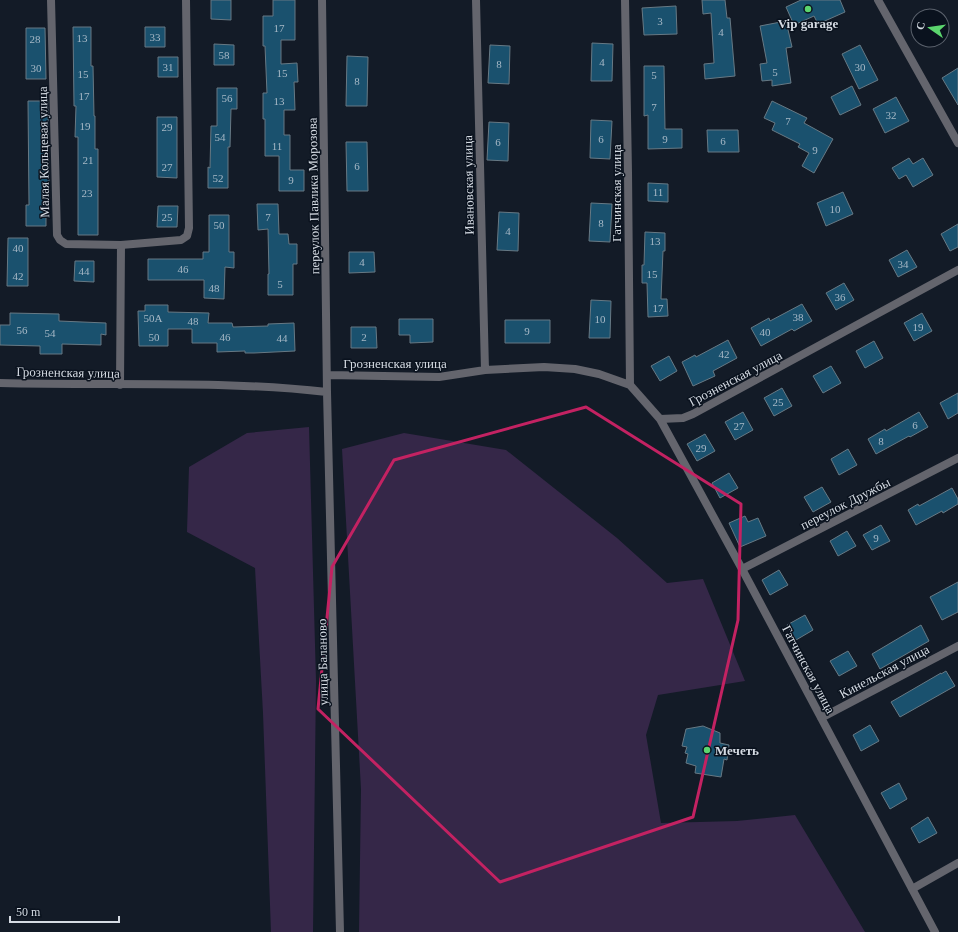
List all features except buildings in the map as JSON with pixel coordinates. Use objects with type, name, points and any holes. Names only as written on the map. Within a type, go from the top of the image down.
[{"type":"street","name":"Малая Кольцевая улица","points":[[52,0],[57,235],[60,240],[66,244],[121,245],[181,240],[187,236],[189,228],[186,0]]},
{"type":"street","name":"переулок Павлика Морозова","points":[[322,0],[328,376],[327,392]]},
{"type":"street","name":"Ивановская улица","points":[[476,0],[485,370]]},
{"type":"street","name":"Гатчинская улица","points":[[625,0],[630,385]]},
{"type":"street","points":[[878,0],[958,143]]},
{"type":"street","points":[[120,385],[121,245]]},
{"type":"street","name":"Грозненская улица","points":[[328,376],[439,377],[485,370],[544,367],[575,369],[599,374],[630,385],[660,419],[683,418],[693,414],[958,270]]},
{"type":"street","name":"Грозненская улица","points":[[0,383],[120,385],[186,384],[302,389],[327,392]]},
{"type":"street","name":"улица Баланово","points":[[327,392],[340,932]]},
{"type":"street","name":"Гатчинская улица","points":[[660,419],[935,932]]},
{"type":"street","name":"переулок Дружбы","points":[[742,570],[958,458]]},
{"type":"street","name":"Кинельская улица","points":[[821,718],[958,646]]},
{"type":"street","points":[[912,889],[958,863]]},
{"type":"highlighted area","points":[[586,407],[741,504],[738,620],[693,817],[500,882],[318,709],[332,567],[394,460]]},
{"type":"shaded area","points":[[309,427],[316,681],[313,932],[271,932],[263,713],[255,568],[187,532],[189,467],[247,433]]},
{"type":"shaded area","points":[[404,433],[506,450],[617,538],[667,583],[703,579],[745,681],[658,695],[646,735],[661,823],[737,821],[795,815],[865,932],[359,932],[361,789],[342,449]]},
{"type":"place","name":"Vip garage","points":[[808,9]]},
{"type":"place","name":"Мечеть","points":[[707,750]]}]
